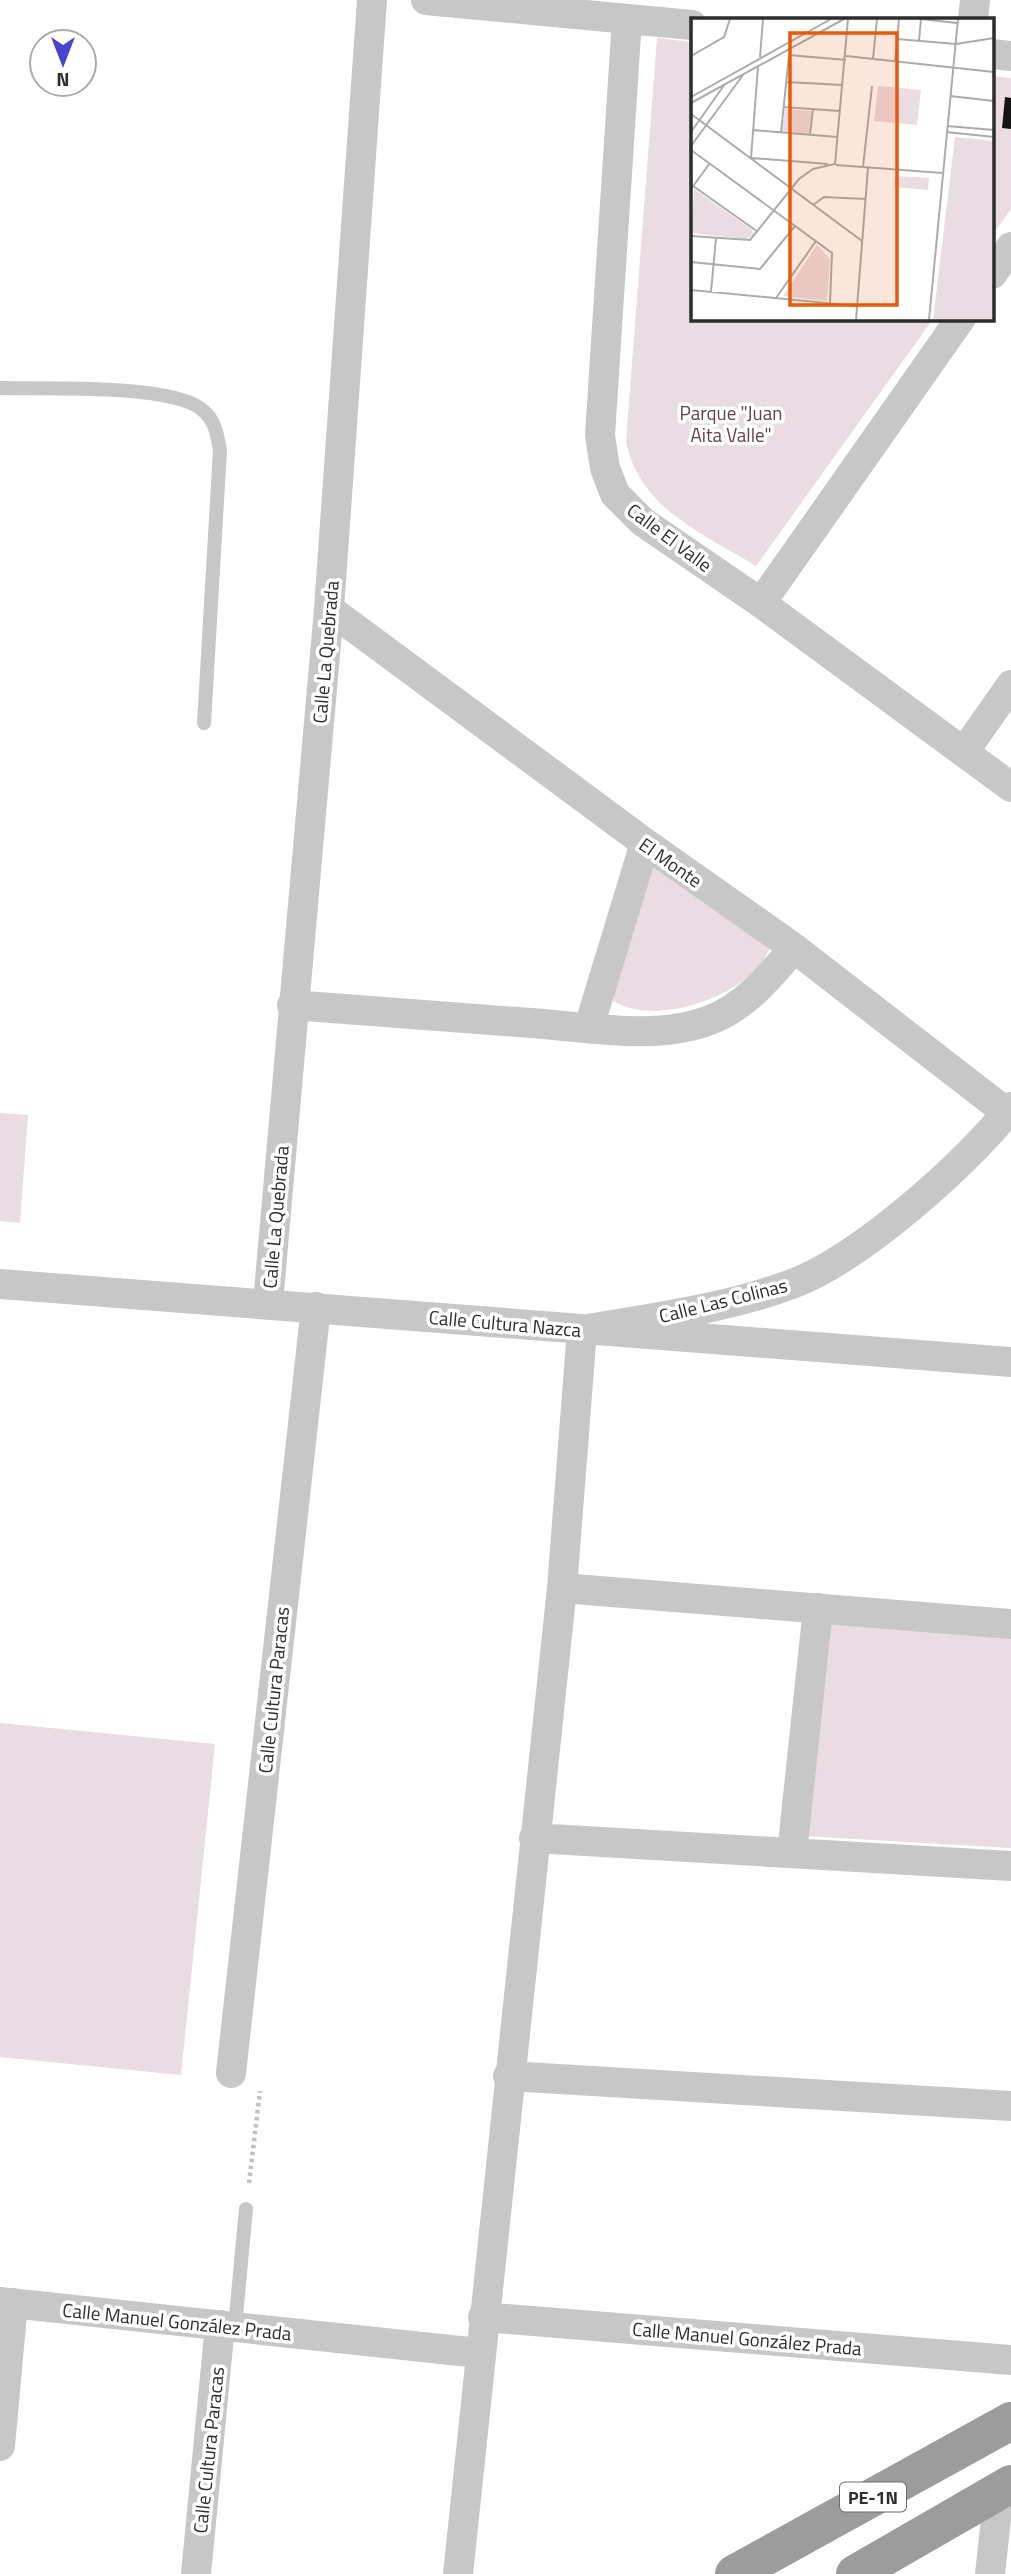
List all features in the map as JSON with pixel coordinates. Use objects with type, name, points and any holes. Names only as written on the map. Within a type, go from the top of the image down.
[{"type":"highway","name":"PE-1N","points":[[734,2574],[1011,2421]]},
{"type":"highway","name":"PE-1N","points":[[855,2574],[1005,2488]]},
{"type":"street","name":"Calle La Quebrada","points":[[268,1303],[292,1005],[329,610],[372,0]]},
{"type":"street","points":[[426,0],[691,25]]},
{"type":"street","points":[[973,18],[975,0]]},
{"type":"street","name":"Calle El Valle","points":[[627,19],[600,435],[605,468],[615,494],[643,522],[761,603],[1011,787]]},
{"type":"street","points":[[993,54],[1011,56]]},
{"type":"street","points":[[993,273],[1011,247]]},
{"type":"street","points":[[761,603],[960,320]]},
{"type":"street","name":"El Monte","points":[[329,610],[645,844],[794,948],[1010,1112]]},
{"type":"street","points":[[964,752],[1011,685]]},
{"type":"street","points":[[589,1027],[645,844]]},
{"type":"street","points":[[292,1005],[657,1031],[709,1021],[741,1003],[794,948]]},
{"type":"street","name":"Calle Las Colinas","points":[[582,1330],[715,1306],[794,1283],[852,1250],[924,1197],[1010,1112]]},
{"type":"street","name":"Calle Cultura Nazca","points":[[0,1284],[1011,1362]]},
{"type":"street","name":"Calle Cultura Paracas","points":[[231,2073],[316,1307]]},
{"type":"street","points":[[458,2574],[508,2076],[562,1588],[582,1330]]},
{"type":"street","points":[[562,1588],[1011,1624]]},
{"type":"street","points":[[792,1853],[818,1608]]},
{"type":"street","points":[[534,1838],[1011,1866]]},
{"type":"street","points":[[508,2076],[1011,2106]]},
{"type":"street","points":[[0,2446],[6,2303]]},
{"type":"street","name":"Calle Manuel González Prada","points":[[6,2303],[479,2353]]},
{"type":"street","name":"Calle Manuel González Prada","points":[[483,2317],[1011,2360]]},
{"type":"street","name":"Calle Cultura Paracas","points":[[195,2574],[228,2326]]},
{"type":"street","points":[[990,2574],[1005,2488]]},
{"type":"lane","points":[[0,388],[158,394],[199,407],[216,426],[220,450],[204,723]]},
{"type":"lane","name":"Calle Cultura Paracas","points":[[228,2326],[246,2209]]},
{"type":"path","points":[[231,2073],[262,2076],[246,2209]]},
{"type":"green space","name":"Parque \"Juan Aita Valle\"","points":[[657,38],[691,42],[691,320],[932,320],[756,566],[695,530],[659,501],[644,484],[633,464],[626,441]]},
{"type":"green space","points":[[993,76],[1011,78],[1011,209],[993,235]]},
{"type":"green space","points":[[653,862],[771,943],[763,961],[727,991],[678,1008],[653,1011],[630,1008],[612,1000]]},
{"type":"green space","points":[[0,1113],[28,1115],[20,1223],[0,1221]]},
{"type":"green space","points":[[826,1622],[1011,1635],[1011,1848],[804,1836]]},
{"type":"green space","points":[[0,1723],[215,1744],[181,2075],[0,2057]]},
{"type":"building","points":[[1005,97],[1011,98],[1011,129],[1002,128]]}]
